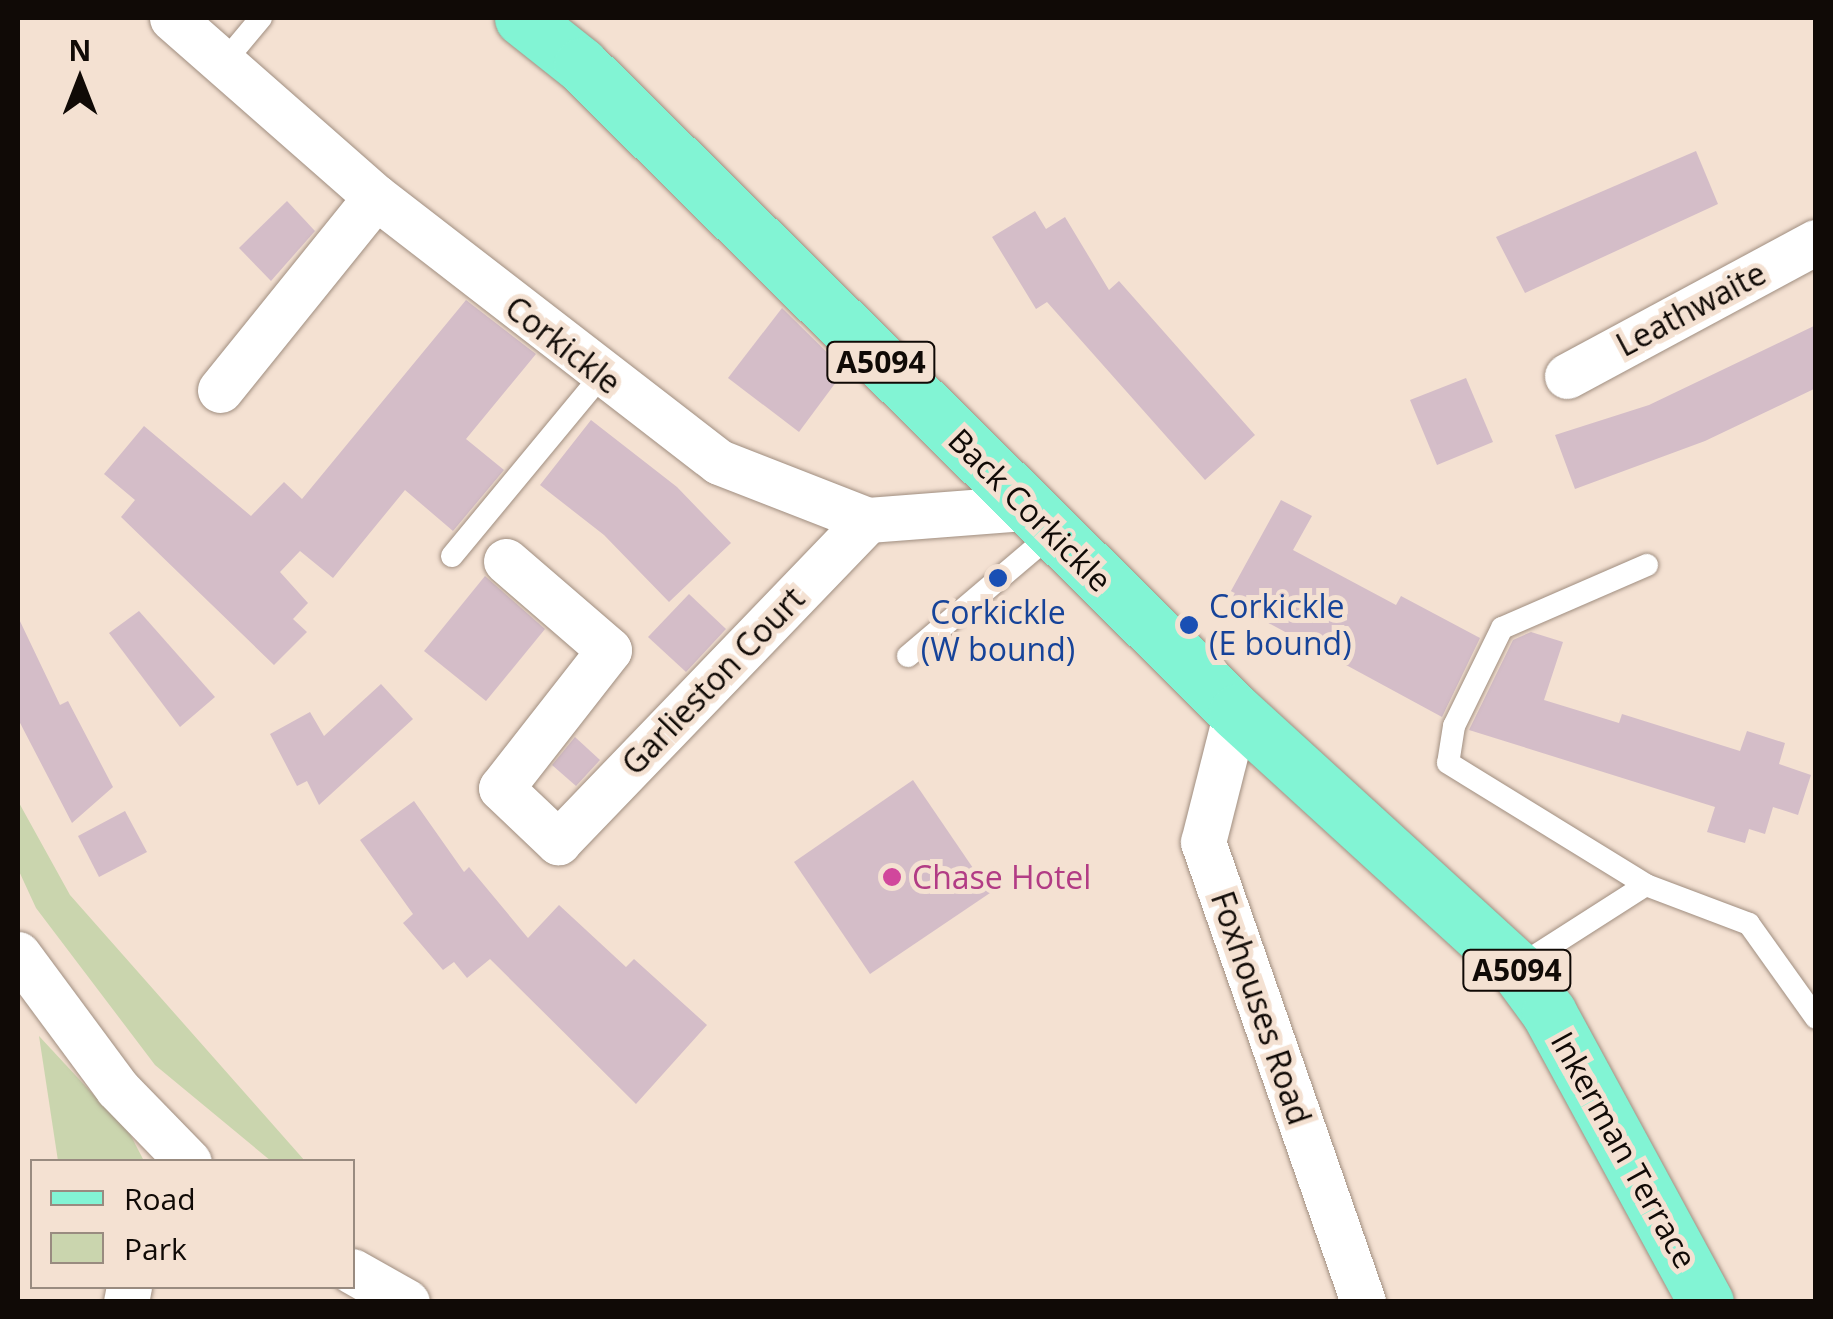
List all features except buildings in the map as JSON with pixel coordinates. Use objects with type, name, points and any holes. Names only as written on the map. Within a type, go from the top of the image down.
[{"type":"main road","name":"Back Corkickle","points":[[522,18],[581,65],[1236,712]]},
{"type":"main road","name":"Inkerman Terrace","points":[[1236,712],[1442,893],[1516,968],[1549,1012],[1706,1302]]},
{"type":"street","name":"Corkickle","points":[[172,18],[376,197],[602,376],[719,462],[868,520],[1038,520]]},
{"type":"street","points":[[220,390],[376,197]]},
{"type":"street","name":"Leathwaite","points":[[1566,376],[1816,242]]},
{"type":"street","name":"Garlieston Court","points":[[506,561],[609,650],[501,788],[558,842],[868,520]]},
{"type":"street","name":"Foxhouses Road","points":[[1236,712],[1203,842],[1363,1302]]},
{"type":"street","points":[[18,954],[117,1088],[184,1159]]},
{"type":"street","points":[[355,1273],[406,1302]]},
{"type":"lane","points":[[225,61],[261,18]]},
{"type":"lane","points":[[452,556],[602,376]]},
{"type":"lane","points":[[908,656],[1038,520]]},
{"type":"lane","points":[[1647,565],[1502,628],[1454,726],[1448,763],[1646,885],[1749,924],[1816,1018]]},
{"type":"lane","points":[[1516,968],[1646,885]]},
{"type":"green space","points":[[18,801],[70,895],[303,1159],[269,1159],[155,1065],[36,908],[18,869]]},
{"type":"green space","points":[[39,1036],[130,1134],[143,1159],[58,1159]]},
{"type":"place","name":"Corkickle (W bound)","points":[[998,578]]},
{"type":"place","name":"Corkickle (E bound)","points":[[1189,625]]},
{"type":"place","name":"Chase Hotel","points":[[892,877]]}]
